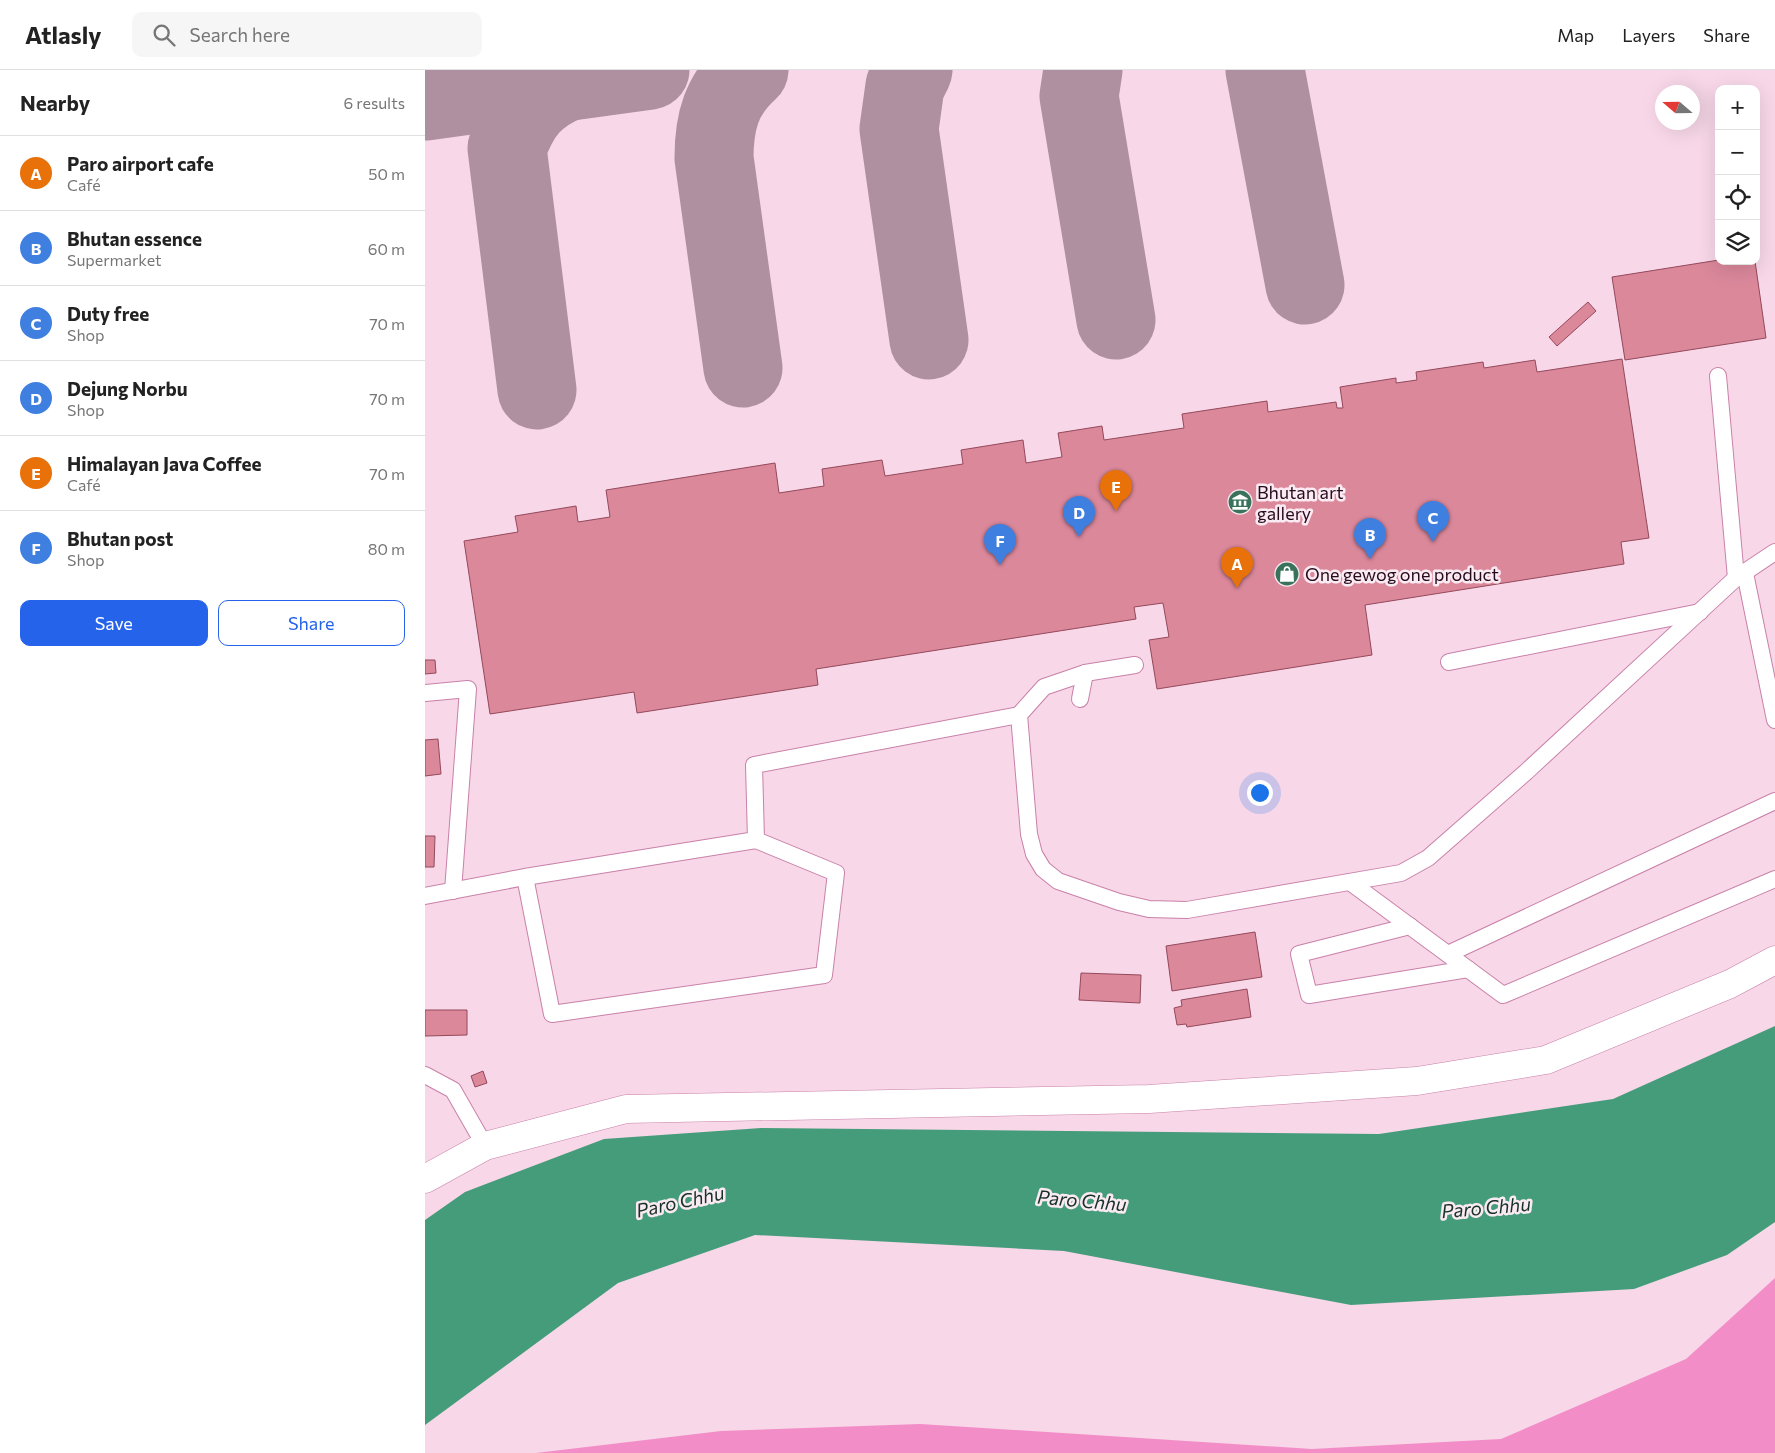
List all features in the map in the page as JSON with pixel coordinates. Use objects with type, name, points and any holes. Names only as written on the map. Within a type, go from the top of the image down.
[{"type":"street","points":[[425,1179],[485,1146],[626,1109],[1149,1099],[1417,1081],[1546,1060],[1730,984],[1775,960]]},
{"type":"lane","points":[[1719,376],[1741,576],[1771,681],[1775,720]]},
{"type":"lane","points":[[1019,715],[1029,834],[1034,854],[1043,869],[1058,881],[1119,902],[1149,909],[1187,910],[1401,873],[1429,858],[1700,612],[1741,576],[1775,552]]},
{"type":"lane","points":[[1449,662],[1700,612]]},
{"type":"lane","points":[[756,840],[754,765],[1019,715],[1044,687],[1085,673],[1135,665]]},
{"type":"lane","points":[[1080,699],[1085,673]]},
{"type":"lane","points":[[425,693],[468,689],[453,891]]},
{"type":"lane","points":[[1448,954],[1775,801]]},
{"type":"lane","points":[[425,896],[525,877],[756,840],[836,873],[824,975],[553,1014],[525,877]]},
{"type":"lane","points":[[1350,882],[1503,995],[1775,879]]},
{"type":"lane","points":[[1411,926],[1299,954],[1309,995],[1468,969]]},
{"type":"lane","points":[[425,1075],[453,1090],[485,1146]]},
{"type":"shaded area","points":[[1775,1278],[1775,1453],[536,1453],[721,1431],[920,1424],[1312,1449],[1501,1439],[1686,1359]]},
{"type":"water","name":"Paro Chhu","points":[[1775,1026],[1775,1222],[1727,1255],[1634,1289],[1351,1305],[1064,1251],[755,1235],[618,1283],[425,1425],[425,1220],[465,1192],[604,1139],[761,1128],[1379,1134],[1613,1099]]},
{"type":"building","points":[[1715,261],[1715,265],[1756,265],[1766,338],[1625,360],[1612,277]]},
{"type":"building","points":[[1588,302],[1596,311],[1557,346],[1549,337]]},
{"type":"building","points":[[1622,359],[1649,538],[1621,542],[1624,564],[1365,605],[1372,655],[1157,689],[1149,640],[1169,637],[1163,603],[1134,607],[1136,619],[816,669],[818,685],[637,713],[634,692],[490,714],[464,541],[518,532],[515,516],[576,506],[578,522],[610,517],[606,490],[775,463],[779,493],[824,486],[822,469],[882,460],[885,476],[963,464],[961,450],[1023,440],[1026,463],[1062,457],[1058,433],[1102,426],[1104,440],[1184,428],[1182,414],[1267,401],[1268,412],[1336,402],[1337,408],[1343,408],[1340,387],[1396,378],[1396,383],[1417,380],[1416,372],[1483,362],[1484,368],[1535,360],[1537,372]]},
{"type":"building","points":[[425,660],[435,660],[436,673],[425,674]]},
{"type":"building","points":[[438,739],[441,774],[425,776],[425,740]]},
{"type":"building","points":[[425,836],[435,836],[434,867],[425,867]]},
{"type":"building","points":[[1255,932],[1262,977],[1172,991],[1166,946]]},
{"type":"building","points":[[1081,973],[1141,975],[1140,1003],[1079,1000]]},
{"type":"building","points":[[1247,989],[1251,1017],[1187,1027],[1186,1024],[1177,1025],[1174,1008],[1182,1006],[1181,1000]]},
{"type":"building","points":[[425,1010],[467,1010],[467,1035],[425,1036]]},
{"type":"building","points":[[483,1071],[487,1083],[475,1087],[471,1076]]},
{"type":"taxiway","points":[[425,101],[650,70]]},
{"type":"taxiway","points":[[743,368],[714,158],[714,145],[718,121],[726,99],[739,79],[749,70]]},
{"type":"taxiway","points":[[913,70],[905,86],[899,129],[929,340]]},
{"type":"taxiway","points":[[1083,70],[1079,96],[1116,320]]},
{"type":"taxiway","points":[[1265,70],[1305,285]]},
{"type":"taxiway","points":[[537,390],[507,148],[517,125],[529,107],[546,93],[568,81]]},
{"type":"place","name":"Bhutan art gallery","points":[[1240,502]]},
{"type":"place","name":"Himalayan Java Coffee","points":[[1116,511]]},
{"type":"place","name":"Dejung Norbu","points":[[1079,537]]},
{"type":"place","name":"Duty free","points":[[1433,542]]},
{"type":"place","name":"Bhutan essence","points":[[1370,559]]},
{"type":"place","name":"Bhutan post","points":[[1000,565]]},
{"type":"place","name":"One gewog one product","points":[[1287,574]]},
{"type":"place","name":"Paro airport cafe","points":[[1237,588]]}]
